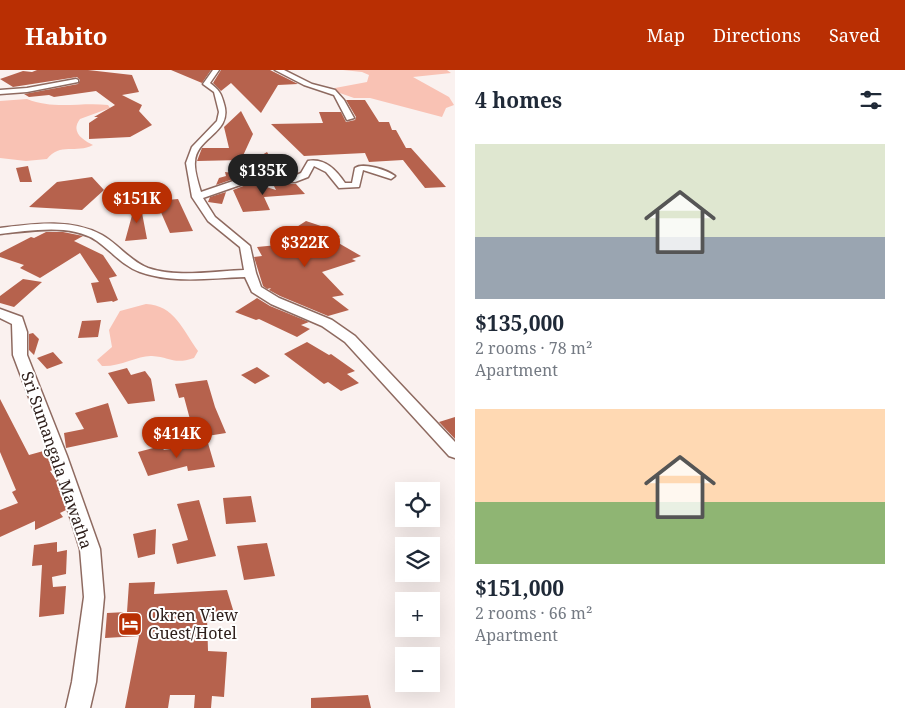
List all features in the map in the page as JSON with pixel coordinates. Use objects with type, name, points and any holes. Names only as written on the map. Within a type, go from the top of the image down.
[{"type":"street","points":[[216,70],[206,84],[217,91],[223,112],[221,122],[196,146],[190,163],[194,173],[197,198],[207,214],[245,246],[250,273],[256,289],[262,294],[328,323],[350,339],[455,452]]},
{"type":"street","points":[[278,70],[292,74],[307,84],[334,93],[341,100],[344,110],[350,118]]},
{"type":"street","points":[[0,92],[27,90],[76,81]]},
{"type":"street","points":[[197,198],[245,180],[295,179],[306,175],[311,164],[324,166],[334,174],[342,186],[356,185],[360,168],[368,168],[379,174],[391,176]]},
{"type":"street","points":[[0,231],[23,228],[78,229],[96,235],[142,270],[162,275],[250,273]]},
{"type":"street","name":"Sri Sumangala Mawatha","points":[[0,313],[17,320],[21,328],[19,337],[20,354],[59,456],[90,549],[94,598],[84,682],[78,708]]},
{"type":"shaded area","points":[[343,70],[447,70],[451,73],[413,77],[449,97],[454,105],[446,108],[442,117],[370,98],[354,98],[337,92],[335,88],[367,82],[369,75],[362,72]]},
{"type":"shaded area","points":[[27,99],[47,104],[98,104],[108,105],[110,108],[80,119],[77,124],[76,128],[79,135],[93,145],[80,149],[63,149],[52,154],[47,159],[26,161],[0,158],[0,101]]},
{"type":"shaded area","points":[[146,304],[156,305],[164,309],[177,320],[198,351],[194,358],[177,361],[147,356],[116,365],[102,366],[97,360],[112,347],[109,330],[120,311]]},
{"type":"building","points":[[37,70],[88,70],[132,75],[139,92],[122,95],[142,105],[139,111],[152,125],[130,137],[89,139],[89,123],[98,117],[94,117],[115,105],[96,91],[54,97],[49,95],[29,97],[24,94],[78,84],[80,80],[77,77],[13,87],[0,79],[23,71],[32,72]]},
{"type":"building","points":[[171,70],[211,70],[202,83]]},
{"type":"building","points":[[221,70],[270,70],[298,84],[278,85],[261,113],[231,83],[221,91],[213,83]]},
{"type":"building","points":[[346,100],[365,100],[379,122],[389,122],[392,130],[396,130],[406,148],[411,148],[446,187],[425,188],[403,160],[369,162],[365,153],[304,156],[271,124],[323,123],[319,112],[341,112],[346,122],[355,120],[356,117]]},
{"type":"building","points":[[241,111],[253,134],[241,160],[197,161],[202,148],[229,148],[224,127]]},
{"type":"building","points":[[267,152],[280,174],[267,175],[257,158]]},
{"type":"building","points":[[28,166],[32,182],[20,182],[16,168]]},
{"type":"building","points":[[225,172],[233,173],[233,175],[239,177],[216,185],[219,178],[226,176]]},
{"type":"building","points":[[92,177],[104,190],[82,210],[29,207],[57,182]]},
{"type":"building","points":[[273,184],[296,184],[305,194],[264,197],[270,210],[243,212],[233,190],[246,185],[260,185],[276,190]]},
{"type":"building","points":[[138,192],[147,239],[125,241],[131,219]]},
{"type":"building","points":[[226,192],[222,204],[208,202],[210,197]]},
{"type":"building","points":[[178,199],[193,231],[170,233],[156,201]]},
{"type":"building","points":[[306,221],[327,228],[321,231],[340,236],[335,241],[361,256],[352,259],[356,261],[322,272],[344,295],[332,297],[349,310],[328,316],[280,296],[269,290],[271,288],[267,289],[263,286],[254,257],[262,256],[257,247],[288,244],[278,239]]},
{"type":"building","points":[[46,232],[63,232],[83,236],[74,241],[103,255],[117,276],[109,278],[118,300],[97,303],[91,283],[99,282],[80,253],[40,278],[20,268],[24,265],[0,257],[0,253],[31,237],[34,238]]},
{"type":"building","points":[[23,279],[42,282],[14,307],[0,303],[0,296]]},
{"type":"building","points":[[257,298],[270,306],[309,322],[301,325],[310,329],[297,337],[259,319],[256,320],[235,312]]},
{"type":"building","points":[[101,320],[98,337],[78,338],[82,321]]},
{"type":"building","points":[[33,333],[39,339],[34,355],[29,350],[29,334]]},
{"type":"building","points":[[307,342],[329,355],[331,354],[355,371],[347,374],[359,383],[341,391],[328,382],[324,384],[284,354]]},
{"type":"building","points":[[53,352],[63,363],[47,369],[37,358]]},
{"type":"building","points":[[257,367],[270,376],[255,384],[241,375]]},
{"type":"building","points":[[127,368],[131,375],[145,371],[151,379],[155,401],[128,404],[108,373]]},
{"type":"building","points":[[207,380],[215,407],[226,433],[195,438],[184,397],[179,398],[175,384]]},
{"type":"building","points":[[0,399],[29,455],[47,450],[53,470],[50,471],[57,481],[66,510],[60,513],[63,517],[35,530],[35,521],[0,537],[0,510],[18,503],[12,492],[16,490],[0,452]]},
{"type":"building","points":[[108,403],[118,437],[66,448],[64,433],[84,429],[75,413]]},
{"type":"building","points":[[455,417],[455,439],[439,422]]},
{"type":"building","points":[[208,443],[215,467],[188,471],[187,466],[148,476],[138,452],[161,446],[164,450]]},
{"type":"building","points":[[251,496],[256,522],[226,524],[223,498]]},
{"type":"building","points":[[199,500],[216,556],[177,564],[172,544],[188,540],[177,504]]},
{"type":"building","points":[[156,529],[155,554],[138,558],[133,534]]},
{"type":"building","points":[[57,542],[57,552],[67,550],[66,574],[52,577],[53,587],[66,586],[64,614],[39,617],[42,565],[32,566],[34,545]]},
{"type":"building","points":[[267,543],[275,576],[244,580],[237,546]]},
{"type":"building","points":[[155,582],[154,594],[227,590],[234,613],[207,617],[208,651],[227,652],[224,697],[212,696],[211,708],[194,708],[195,695],[170,695],[168,708],[125,708],[139,636],[105,638],[107,613],[127,612],[129,583]]},
{"type":"building","points":[[368,695],[371,708],[311,708],[311,698]]},
{"type":"place","name":"Okren View Guest/Hotel","points":[[130,624]]}]
